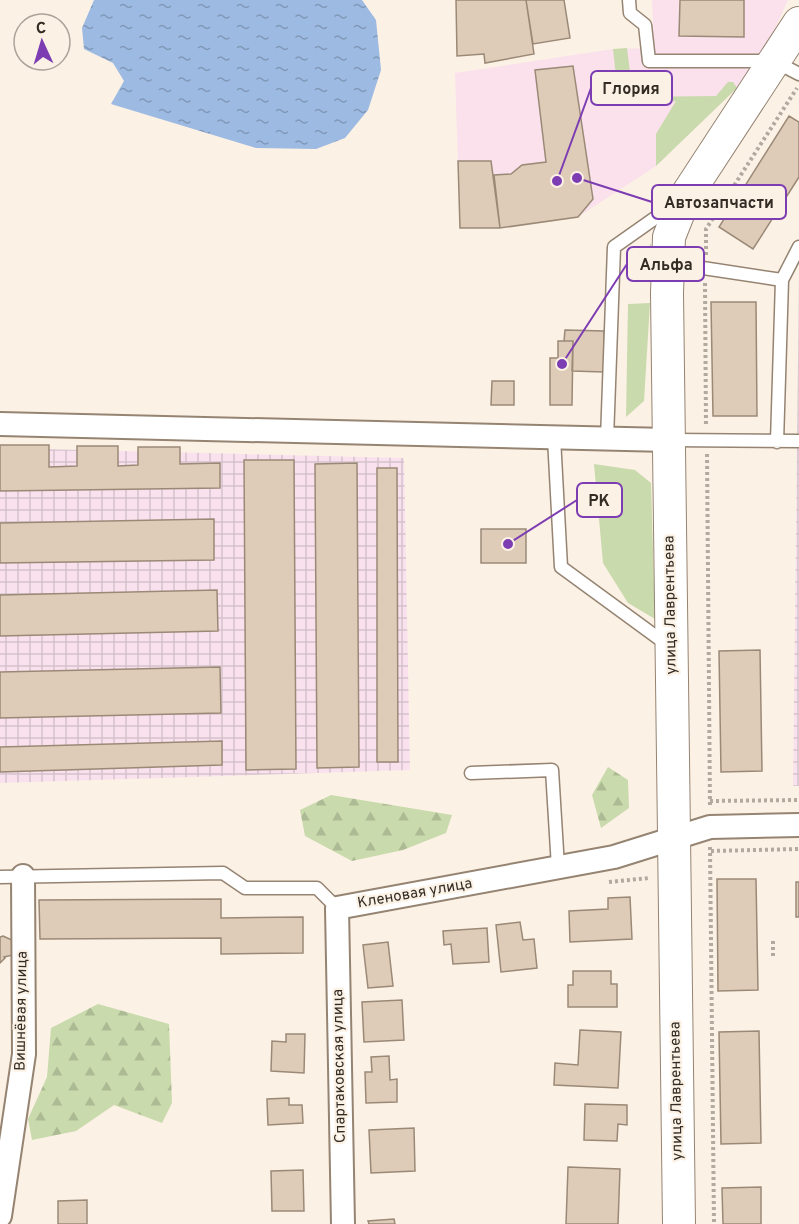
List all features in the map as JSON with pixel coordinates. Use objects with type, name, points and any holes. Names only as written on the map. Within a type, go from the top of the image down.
[{"type":"street","name":"улица Лаврентьева","points":[[679,1224],[668,440],[669,237],[684,199],[787,68],[799,23]]},
{"type":"street","points":[[0,424],[668,440]]},
{"type":"street","name":"Кленовая улица","points":[[337,908],[614,857],[710,827],[799,825]]},
{"type":"street","name":"Вишнёвая улица","points":[[0,1216],[24,1054],[22,876]]},
{"type":"street","name":"Спартаковская улица","points":[[337,908],[343,1224]]},
{"type":"lane","points":[[629,0],[630,13],[645,25],[650,61],[787,68]]},
{"type":"lane","points":[[607,439],[614,247],[684,199]]},
{"type":"lane","points":[[777,442],[783,280],[799,247]]},
{"type":"lane","points":[[668,262],[783,280]]},
{"type":"lane","points":[[555,438],[561,567],[671,648]]},
{"type":"lane","points":[[668,440],[799,441]]},
{"type":"lane","points":[[471,773],[552,770],[558,867]]},
{"type":"lane","name":"Кленовая улица","points":[[0,877],[223,873],[245,888],[317,888],[337,908]]},
{"type":"path","points":[[710,801],[799,800]]},
{"type":"path","points":[[710,827],[714,1224]]},
{"type":"path","points":[[710,851],[799,849]]},
{"type":"path","points":[[773,941],[773,957]]},
{"type":"shaded area","points":[[652,0],[788,0],[769,42],[737,88],[656,166],[578,217],[500,228],[460,228],[455,73],[613,49],[654,48]]},
{"type":"shaded area","points":[[799,273],[799,786],[793,786]]},
{"type":"shaded area","points":[[0,448],[404,458],[410,770],[0,783]]},
{"type":"green space","points":[[627,48],[633,97],[716,96],[728,82],[733,82],[737,88],[656,166],[656,134],[676,101],[619,103],[613,49]]},
{"type":"green space","points":[[651,243],[651,277],[630,277]]},
{"type":"green space","points":[[650,303],[644,401],[626,417],[628,304]]},
{"type":"green space","points":[[594,464],[635,470],[651,483],[655,619],[628,603],[603,563]]},
{"type":"green space","points":[[608,767],[628,780],[629,808],[601,828],[592,795]]},
{"type":"green space","points":[[331,795],[452,815],[446,833],[403,850],[352,861],[305,836],[300,810]]},
{"type":"green space","points":[[98,1004],[169,1024],[172,1103],[162,1123],[114,1105],[76,1131],[32,1140],[28,1119],[47,1077],[51,1028]]},
{"type":"water","points":[[94,0],[362,0],[376,20],[381,70],[368,110],[345,138],[316,149],[256,148],[111,104],[124,81],[113,63],[84,49],[82,28]]},
{"type":"building","points":[[456,0],[526,0],[534,54],[485,63],[484,54],[457,56]]},
{"type":"building","points":[[526,0],[564,0],[570,38],[533,44]]},
{"type":"building","points":[[680,0],[744,0],[744,37],[679,36]]},
{"type":"building","points":[[573,66],[593,199],[578,217],[500,228],[494,175],[511,174],[522,165],[546,162],[535,70]]},
{"type":"building","points":[[789,116],[799,122],[799,177],[753,249],[719,227]]},
{"type":"building","points":[[458,161],[491,161],[500,228],[460,228]]},
{"type":"building","points":[[711,302],[756,302],[757,416],[713,416]]},
{"type":"building","points":[[565,330],[604,331],[604,372],[572,371],[573,341],[564,341]]},
{"type":"building","points":[[558,341],[573,341],[572,405],[550,405],[550,358],[558,358]]},
{"type":"building","points":[[492,381],[514,381],[514,405],[491,405]]},
{"type":"building","points":[[0,445],[49,445],[49,467],[77,466],[77,446],[118,446],[118,466],[138,465],[138,447],[180,447],[180,464],[220,463],[220,488],[0,491]]},
{"type":"building","points":[[244,460],[294,460],[296,769],[246,770]]},
{"type":"building","points":[[357,463],[359,767],[317,768],[315,464]]},
{"type":"building","points":[[377,468],[397,468],[398,762],[377,762]]},
{"type":"building","points":[[214,519],[214,560],[0,563],[0,523]]},
{"type":"building","points":[[481,529],[526,529],[526,563],[481,563]]},
{"type":"building","points":[[217,590],[218,631],[0,636],[0,595]]},
{"type":"building","points":[[760,650],[762,771],[721,772],[719,651]]},
{"type":"building","points":[[220,667],[221,713],[0,718],[0,672]]},
{"type":"building","points":[[222,741],[222,765],[0,772],[0,747]]},
{"type":"building","points":[[717,879],[756,879],[758,990],[718,991]]},
{"type":"building","points":[[796,882],[799,882],[799,917],[796,917]]},
{"type":"building","points":[[630,897],[632,939],[570,942],[569,911],[608,909],[608,898]]},
{"type":"building","points":[[221,899],[221,918],[303,917],[303,953],[221,954],[221,938],[40,939],[39,900]]},
{"type":"building","points":[[520,922],[523,940],[534,939],[537,968],[501,972],[496,925]]},
{"type":"building","points":[[487,928],[489,962],[453,964],[451,944],[444,945],[443,931]]},
{"type":"building","points":[[0,937],[12,940],[14,947],[13,955],[4,957],[0,963]]},
{"type":"building","points":[[388,942],[393,986],[368,988],[363,945]]},
{"type":"building","points":[[573,971],[611,971],[611,984],[617,984],[617,1007],[568,1007],[568,985],[573,985]]},
{"type":"building","points":[[402,1000],[404,1040],[364,1042],[362,1002]]},
{"type":"building","points":[[580,1030],[621,1032],[618,1088],[554,1085],[555,1063],[578,1065]]},
{"type":"building","points":[[759,1031],[761,1143],[721,1144],[719,1032]]},
{"type":"building","points":[[286,1034],[305,1034],[304,1073],[271,1071],[272,1041],[286,1042]]},
{"type":"building","points":[[389,1056],[390,1080],[397,1079],[397,1102],[366,1103],[365,1072],[372,1072],[371,1057]]},
{"type":"building","points":[[289,1098],[289,1105],[302,1105],[303,1123],[268,1125],[267,1099]]},
{"type":"building","points":[[585,1104],[627,1105],[627,1125],[618,1124],[617,1141],[584,1140]]},
{"type":"building","points":[[414,1128],[415,1171],[371,1173],[369,1130]]},
{"type":"building","points":[[568,1167],[620,1169],[618,1224],[566,1224]]},
{"type":"building","points":[[303,1170],[304,1211],[272,1211],[271,1171]]},
{"type":"building","points":[[761,1187],[761,1224],[723,1224],[722,1188]]},
{"type":"building","points":[[87,1200],[87,1224],[58,1224],[58,1201]]},
{"type":"building","points":[[394,1219],[395,1224],[369,1224],[368,1221]]},
{"type":"place","name":"Автозапчасти","points":[[577,178]]},
{"type":"place","name":"Глория","points":[[557,181]]},
{"type":"place","name":"Альфа","points":[[562,364]]},
{"type":"place","name":"РК","points":[[508,544]]}]
